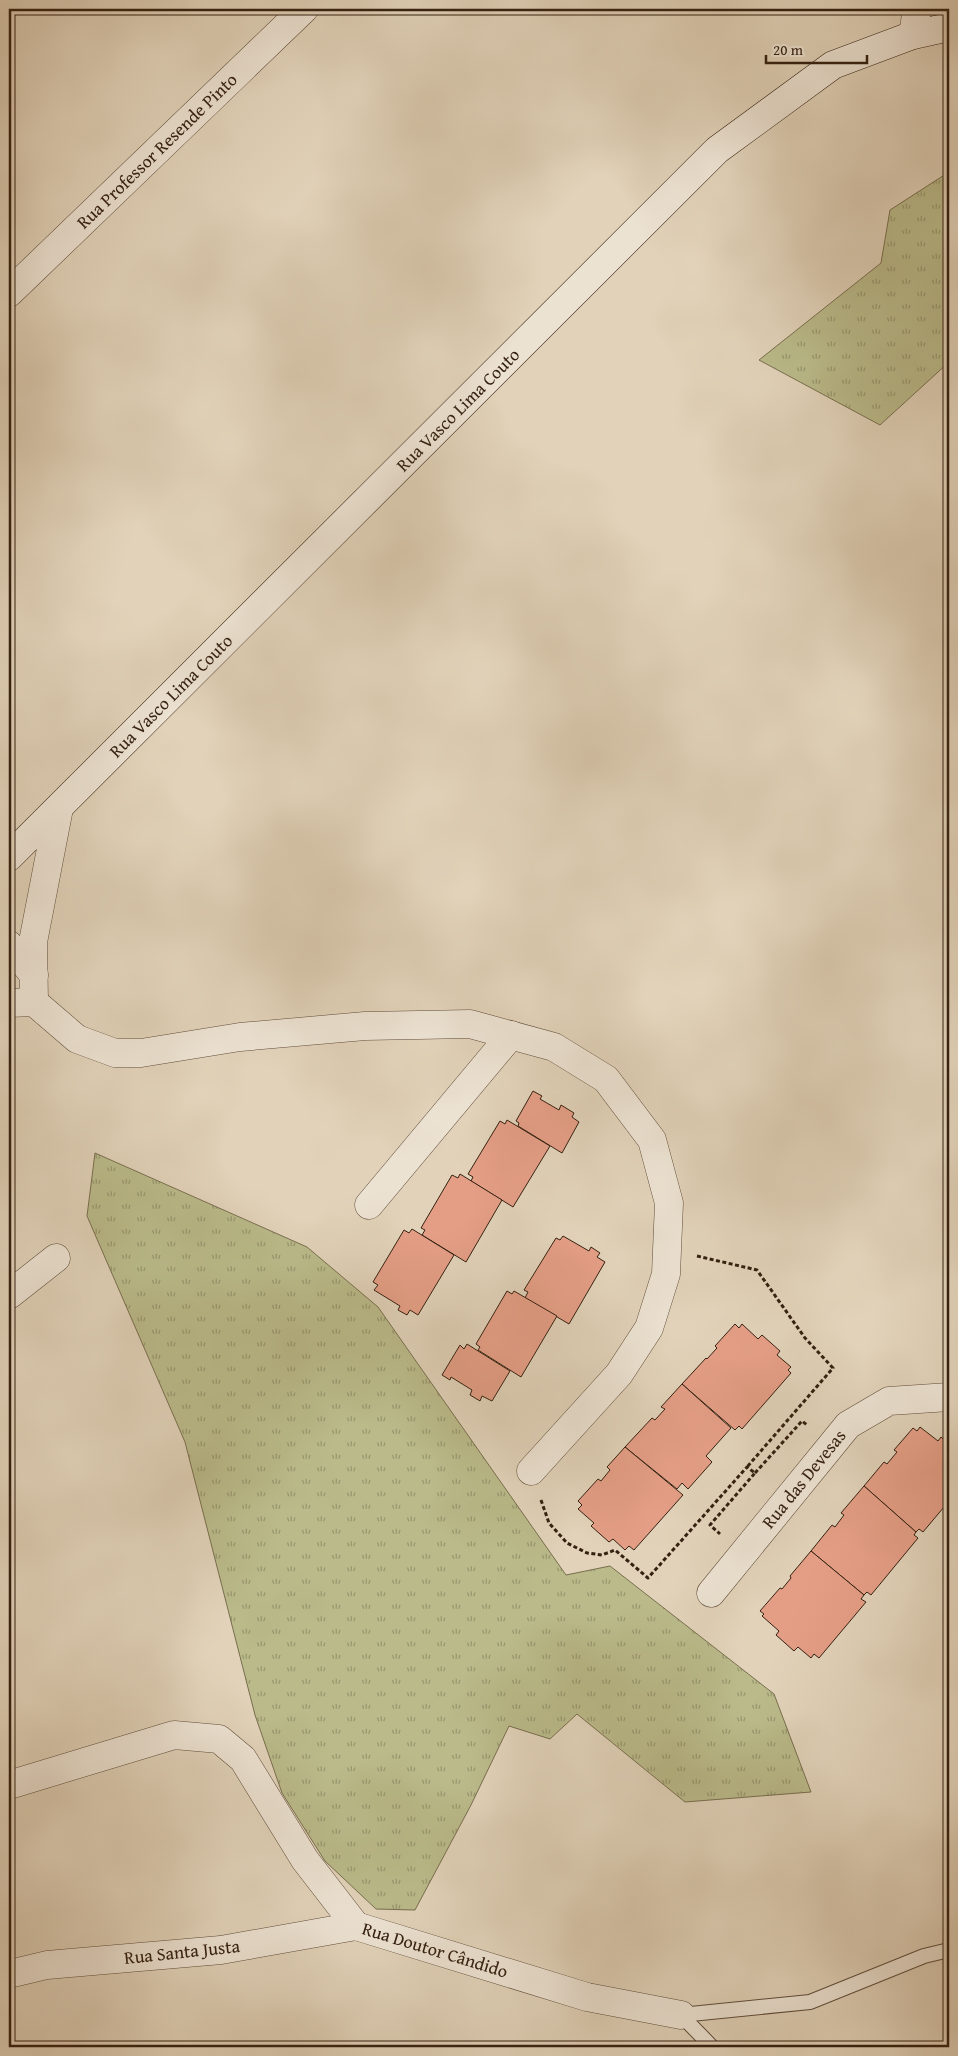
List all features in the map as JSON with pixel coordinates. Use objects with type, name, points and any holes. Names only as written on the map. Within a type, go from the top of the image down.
[{"type":"street","name":"Rua Professor Resende Pinto","points":[[9,293],[304,9]]},
{"type":"street","name":"Rua Vasco Lima Couto","points":[[9,857],[718,150],[833,65],[915,22],[949,27]]},
{"type":"street","points":[[26,993],[33,942],[59,808]]},
{"type":"street","points":[[9,945],[26,993],[77,1039],[115,1053],[141,1054],[240,1037],[365,1026],[470,1024],[554,1047],[606,1079],[652,1140],[669,1203],[666,1274],[649,1328],[619,1374],[531,1472]]},
{"type":"street","points":[[369,1206],[511,1035]]},
{"type":"street","points":[[9,1295],[56,1258]]},
{"type":"street","name":"Rua das Devesas","points":[[711,1593],[848,1425],[889,1401],[949,1397]]},
{"type":"street","name":"Rua Doutor Cândido","points":[[9,1785],[174,1735],[219,1739],[243,1759],[305,1860],[356,1926],[587,1997],[681,2015]]},
{"type":"street","name":"Rua Santa Justa","points":[[9,1974],[47,1965],[221,1950],[356,1926]]},
{"type":"lane","name":"Rua Doutor Cândido","points":[[681,2015],[810,2002],[924,1956],[949,1950]]},
{"type":"lane","points":[[681,2015],[712,2047]]},
{"type":"path","points":[[531,1472],[548,1523],[567,1543],[587,1553],[602,1555],[615,1550],[648,1578],[833,1368],[805,1338],[757,1270],[667,1249]]},
{"type":"path","points":[[743,1553],[710,1525],[755,1473],[747,1467]]},
{"type":"green space","points":[[949,172],[949,362],[880,425],[759,360],[881,263],[890,210]]},
{"type":"green space","points":[[95,1153],[307,1247],[378,1307],[566,1575],[610,1566],[774,1694],[811,1792],[685,1802],[577,1714],[550,1739],[509,1726],[471,1805],[415,1910],[376,1909],[325,1861],[282,1793],[255,1715],[185,1442],[87,1216]]},
{"type":"building","points":[[533,1091],[542,1096],[540,1099],[559,1110],[561,1105],[574,1113],[572,1117],[579,1122],[562,1153],[518,1126],[519,1123],[516,1121]]},
{"type":"building","points":[[507,1120],[550,1146],[513,1207],[471,1181],[473,1177],[468,1174],[500,1121],[505,1124]]},
{"type":"building","points":[[460,1174],[502,1200],[466,1262],[422,1235],[425,1230],[421,1228],[452,1175],[458,1178]]},
{"type":"building","points":[[412,1229],[454,1255],[418,1315],[410,1310],[407,1315],[398,1310],[400,1306],[374,1290],[378,1285],[373,1282],[404,1230],[409,1233]]},
{"type":"building","points":[[563,1236],[589,1251],[591,1247],[600,1253],[597,1257],[605,1262],[569,1324],[525,1298],[528,1292],[524,1290],[556,1238],[560,1240]]},
{"type":"building","points":[[507,1291],[512,1294],[514,1291],[557,1316],[521,1377],[478,1350],[480,1347],[476,1344]]},
{"type":"building","points":[[735,1324],[739,1328],[742,1324],[758,1339],[762,1335],[780,1351],[777,1355],[791,1367],[788,1370],[791,1373],[742,1429],[739,1426],[735,1430],[682,1384],[717,1348],[715,1346]]},
{"type":"building","points":[[467,1344],[510,1371],[492,1401],[482,1396],[480,1401],[470,1395],[472,1390],[451,1377],[450,1380],[442,1375],[460,1345],[464,1349]]},
{"type":"building","points":[[682,1384],[731,1428],[706,1456],[712,1462],[688,1489],[682,1483],[677,1489],[625,1447],[652,1418],[655,1420],[665,1409],[661,1407]]},
{"type":"building","points":[[920,1427],[938,1441],[941,1437],[949,1444],[949,1501],[923,1532],[919,1529],[916,1532],[864,1486],[884,1462],[887,1464],[897,1452],[894,1450],[913,1428],[917,1431]]},
{"type":"building","points":[[625,1447],[683,1495],[634,1550],[629,1546],[625,1550],[613,1539],[609,1542],[591,1526],[594,1523],[578,1509],[582,1505],[578,1501],[598,1479],[601,1481],[610,1470],[607,1467]]},
{"type":"building","points":[[864,1486],[916,1532],[914,1535],[918,1538],[871,1595],[867,1592],[864,1595],[811,1551],[832,1525],[835,1527],[844,1515],[841,1513]]},
{"type":"building","points":[[811,1551],[864,1595],[861,1599],[866,1602],[819,1658],[814,1654],[811,1658],[798,1647],[794,1651],[776,1635],[779,1631],[762,1616],[764,1614],[760,1611],[780,1588],[782,1589],[791,1578],[790,1576]]}]
